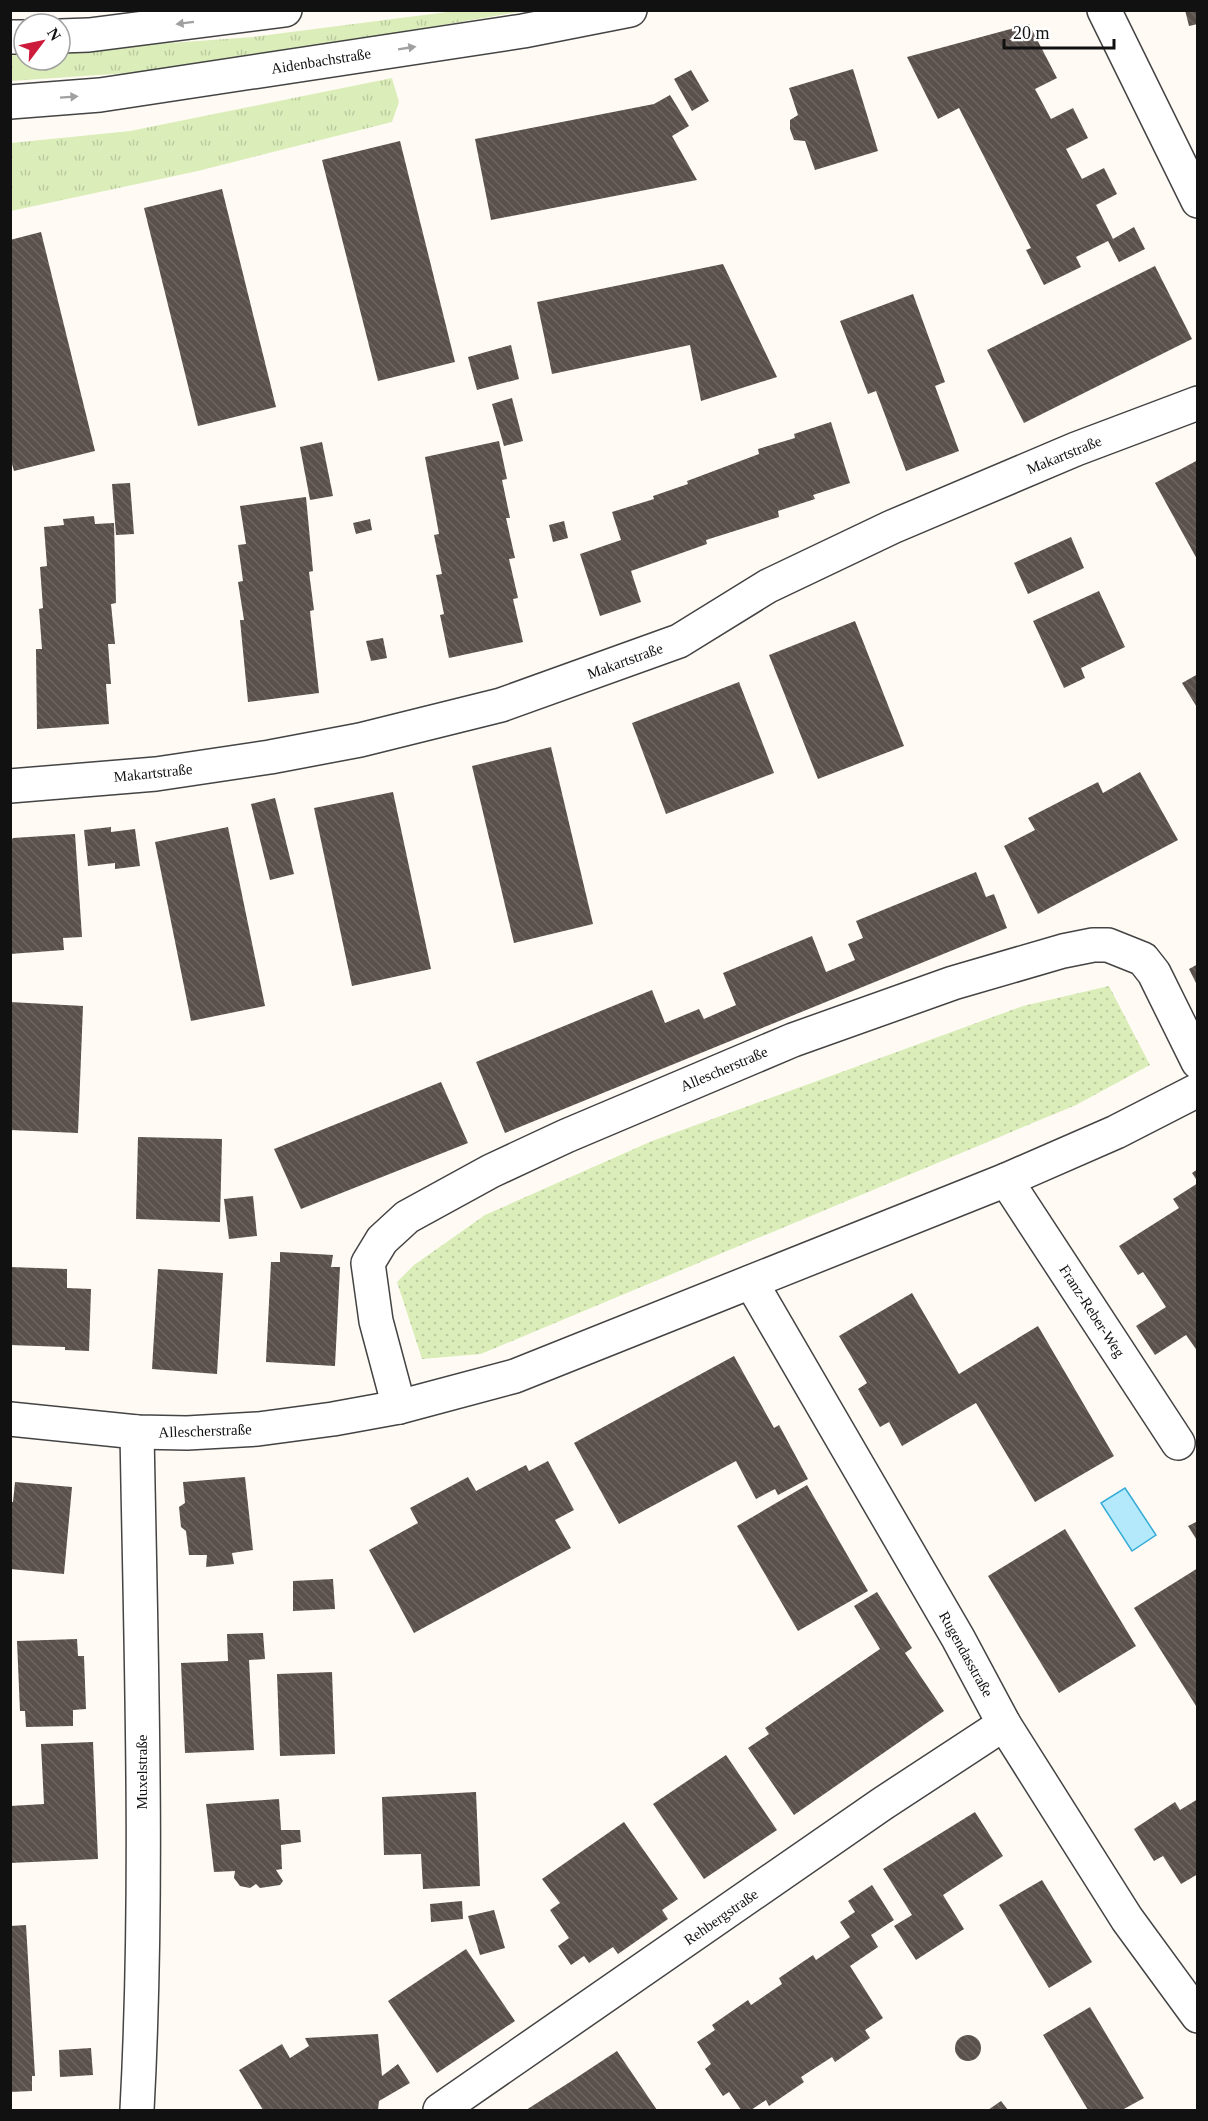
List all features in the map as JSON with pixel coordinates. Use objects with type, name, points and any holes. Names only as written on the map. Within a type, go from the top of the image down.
[{"type":"street","points":[[72,36],[285,10]]},
{"type":"street","name":"Aidenbachstraße","points":[[10,102],[100,95],[523,31],[630,10]]},
{"type":"street","points":[[1104,10],[1197,201]]},
{"type":"street","name":"Makartstraße","points":[[10,786],[156,774],[270,758],[360,740],[501,705],[679,641],[768,586],[892,527],[1076,449],[1197,403]]},
{"type":"street","name":"Allescherstraße","points":[[399,1407],[376,1321],[368,1263],[382,1240],[407,1217],[491,1171],[576,1132],[803,1036],[953,983],[1063,951],[1093,945],[1108,945],[1143,960],[1154,973],[1197,1062]]},
{"type":"street","name":"Allescherstraße","points":[[10,1419],[137,1432],[187,1433],[258,1429],[399,1407],[515,1376],[1006,1180],[1116,1132],[1197,1090]]},
{"type":"street","name":"Franz-Reber-Weg","points":[[1006,1180],[1178,1443]]},
{"type":"street","name":"Rugendasstraße","points":[[751,1282],[958,1638],[1004,1724],[1127,1919],[1197,2016]]},
{"type":"street","name":"Muxelstraße","points":[[137,1432],[142,1846],[138,2110]]},
{"type":"street","name":"Rehbergstraße","points":[[440,2110],[882,1804],[1004,1724]]},
{"type":"green space","points":[[455,11],[524,11],[313,47],[143,72],[11,81],[10,54],[12,54],[12,72],[72,72],[72,50],[253,37]]},
{"type":"green space","points":[[392,78],[399,102],[392,122],[198,171],[11,211],[11,143],[130,131]]},
{"type":"green space","points":[[1109,986],[1150,1065],[1076,1105],[481,1354],[422,1359],[397,1282],[414,1265],[485,1215],[652,1141],[1023,1006]]},
{"type":"water","points":[[1125,1488],[1156,1535],[1132,1551],[1101,1503]]},
{"type":"building","points":[[1185,10],[1198,10],[1198,24],[1189,26]]},
{"type":"building","points":[[1029,24],[1057,78],[1035,89],[1051,119],[1073,108],[1088,138],[1066,149],[1082,179],[1104,168],[1117,194],[1096,205],[1113,239],[1134,227],[1145,249],[1119,262],[1108,241],[1076,257],[1081,267],[1044,285],[1026,250],[1031,248],[959,108],[938,119],[907,57]]},
{"type":"building","points":[[853,69],[878,151],[815,170],[805,141],[794,140],[790,129],[790,120],[798,115],[789,88]]},
{"type":"building","points":[[691,70],[709,101],[692,111],[674,79]]},
{"type":"building","points":[[670,95],[689,126],[672,136],[697,180],[491,220],[475,139],[654,104]]},
{"type":"building","points":[[400,141],[455,362],[378,381],[322,160]]},
{"type":"building","points":[[222,189],[276,407],[198,426],[144,208]]},
{"type":"building","points":[[41,232],[95,451],[14,471],[10,457],[10,240]]},
{"type":"building","points":[[723,264],[777,377],[701,401],[690,345],[552,374],[537,302]]},
{"type":"building","points":[[1155,266],[1192,339],[1024,423],[987,350]]},
{"type":"building","points":[[913,294],[945,382],[935,386],[959,451],[906,471],[876,391],[868,394],[840,321]]},
{"type":"building","points":[[511,345],[519,379],[477,390],[468,357]]},
{"type":"building","points":[[512,398],[523,441],[504,446],[492,404]]},
{"type":"building","points":[[831,422],[850,483],[813,495],[815,499],[778,511],[779,517],[706,540],[707,544],[631,571],[641,602],[600,616],[580,554],[621,540],[612,512],[654,499],[653,496],[688,484],[687,481],[759,454],[758,449],[795,438],[794,434]]},
{"type":"building","points":[[499,441],[507,479],[502,480],[510,518],[506,518],[515,558],[509,559],[518,598],[513,599],[523,642],[449,658],[440,615],[444,614],[436,575],[442,574],[434,535],[439,534],[425,457]]},
{"type":"building","points":[[322,442],[333,496],[310,500],[300,447]]},
{"type":"building","points":[[1198,460],[1198,561],[1155,483]]},
{"type":"building","points":[[130,483],[134,534],[116,535],[112,484]]},
{"type":"building","points":[[306,497],[313,571],[309,572],[314,610],[310,611],[319,693],[248,702],[240,620],[244,620],[238,582],[243,581],[238,545],[246,544],[240,506]]},
{"type":"building","points":[[94,516],[95,524],[114,523],[116,603],[111,604],[115,644],[108,644],[111,684],[106,684],[109,724],[37,729],[36,649],[42,649],[39,609],[43,608],[40,567],[47,566],[44,527],[64,525],[63,519]]},
{"type":"building","points":[[370,519],[372,530],[356,534],[353,523]]},
{"type":"building","points":[[564,521],[568,538],[553,542],[549,525]]},
{"type":"building","points":[[1071,537],[1084,568],[1028,594],[1014,563]]},
{"type":"building","points":[[1099,591],[1125,647],[1081,668],[1085,678],[1064,688],[1033,621]]},
{"type":"building","points":[[855,621],[904,746],[818,779],[769,655]]},
{"type":"building","points":[[383,638],[387,658],[371,661],[366,641]]},
{"type":"building","points":[[1198,674],[1198,709],[1182,683]]},
{"type":"building","points":[[739,682],[774,773],[666,814],[632,723]]},
{"type":"building","points":[[551,747],[593,924],[514,943],[472,766]]},
{"type":"building","points":[[1140,772],[1178,840],[1038,914],[1004,846],[1035,830],[1028,818],[1098,782],[1103,793]]},
{"type":"building","points":[[393,792],[431,969],[352,986],[314,808]]},
{"type":"building","points":[[275,798],[294,874],[270,880],[251,804]]},
{"type":"building","points":[[111,827],[111,832],[135,829],[140,866],[115,869],[115,863],[88,866],[84,830]]},
{"type":"building","points":[[228,827],[265,1006],[191,1021],[155,842]]},
{"type":"building","points":[[75,834],[82,937],[63,938],[64,950],[10,954],[10,842],[13,838]]},
{"type":"building","points":[[976,872],[986,897],[994,894],[1007,928],[505,1133],[476,1062],[652,990],[665,1023],[699,1009],[704,1019],[736,1005],[723,973],[812,936],[826,972],[855,960],[848,944],[863,938],[856,921]]},
{"type":"building","points":[[1198,964],[1198,987],[1189,969]]},
{"type":"building","points":[[10,1002],[83,1006],[78,1133],[10,1130]]},
{"type":"building","points":[[441,1082],[468,1143],[301,1209],[274,1149]]},
{"type":"building","points":[[138,1137],[222,1139],[220,1222],[136,1219]]},
{"type":"building","points":[[1198,1169],[1198,1182],[1192,1173]]},
{"type":"building","points":[[1198,1183],[1198,1352],[1186,1335],[1155,1355],[1136,1326],[1166,1307],[1143,1272],[1138,1275],[1119,1246],[1179,1208],[1173,1199]]},
{"type":"building","points":[[253,1196],[257,1236],[229,1239],[224,1199]]},
{"type":"building","points":[[280,1252],[333,1255],[331,1267],[340,1267],[335,1366],[266,1362],[271,1262],[280,1262]]},
{"type":"building","points":[[10,1267],[67,1269],[67,1288],[91,1289],[89,1351],[65,1350],[65,1347],[10,1345]]},
{"type":"building","points":[[158,1269],[223,1273],[217,1374],[152,1369]]},
{"type":"building","points":[[912,1293],[959,1374],[1038,1326],[1114,1456],[1035,1502],[976,1403],[902,1446],[889,1422],[880,1427],[858,1389],[867,1383],[839,1336]]},
{"type":"building","points":[[734,1356],[774,1428],[779,1425],[808,1479],[778,1495],[775,1489],[756,1499],[736,1461],[619,1524],[574,1443]]},
{"type":"building","points":[[548,1461],[574,1510],[555,1520],[571,1548],[414,1633],[369,1550],[418,1523],[410,1508],[468,1477],[476,1491],[526,1465],[529,1471]]},
{"type":"building","points":[[245,1477],[253,1550],[232,1553],[234,1564],[206,1567],[207,1555],[189,1555],[186,1531],[181,1527],[179,1507],[185,1503],[183,1482]]},
{"type":"building","points":[[15,1482],[72,1487],[64,1574],[10,1569],[10,1502],[13,1502]]},
{"type":"building","points":[[807,1485],[868,1591],[798,1631],[737,1526]]},
{"type":"building","points":[[1198,1521],[1198,1542],[1188,1526]]},
{"type":"building","points":[[1065,1529],[1136,1646],[1059,1693],[988,1576]]},
{"type":"building","points":[[1198,1568],[1198,1709],[1134,1608]]},
{"type":"building","points":[[333,1579],[335,1609],[293,1611],[293,1581]]},
{"type":"building","points":[[877,1592],[912,1648],[905,1653],[944,1711],[794,1815],[748,1748],[769,1734],[765,1728],[880,1649],[854,1606]]},
{"type":"building","points":[[263,1633],[265,1659],[249,1660],[254,1750],[185,1753],[181,1663],[228,1661],[227,1634]]},
{"type":"building","points":[[77,1639],[78,1656],[84,1656],[86,1709],[73,1710],[73,1726],[26,1727],[25,1711],[20,1711],[17,1641]]},
{"type":"building","points":[[332,1672],[335,1754],[280,1756],[277,1674]]},
{"type":"building","points":[[93,1742],[98,1859],[10,1863],[10,1806],[44,1804],[41,1744]]},
{"type":"building","points":[[726,1755],[777,1830],[704,1879],[653,1804]]},
{"type":"building","points":[[476,1792],[480,1886],[423,1889],[421,1854],[384,1855],[382,1797]]},
{"type":"building","points":[[279,1799],[281,1830],[300,1830],[301,1842],[281,1845],[282,1869],[276,1870],[283,1881],[280,1885],[260,1888],[256,1884],[250,1888],[240,1886],[234,1878],[235,1871],[214,1872],[206,1804]]},
{"type":"building","points":[[1198,1799],[1198,1874],[1181,1884],[1163,1856],[1154,1861],[1134,1829],[1175,1802],[1180,1810]]},
{"type":"building","points":[[975,1812],[1003,1856],[943,1895],[964,1929],[916,1960],[894,1926],[912,1915],[883,1869]]},
{"type":"building","points":[[624,1822],[678,1899],[662,1910],[668,1919],[618,1954],[613,1947],[589,1963],[584,1956],[571,1965],[558,1946],[569,1938],[550,1910],[560,1903],[542,1879]]},
{"type":"building","points":[[1042,1880],[1092,1962],[1049,1988],[999,1905]]},
{"type":"building","points":[[872,1885],[894,1920],[871,1935],[878,1947],[850,1966],[883,2018],[865,2030],[870,2038],[835,2062],[832,2057],[801,2077],[804,2082],[769,2106],[766,2100],[751,2110],[741,2110],[729,2092],[723,2096],[705,2069],[711,2064],[697,2042],[715,2030],[712,2025],[748,2000],[751,2005],[782,1984],[779,1978],[813,1955],[816,1960],[850,1937],[840,1922],[855,1912],[848,1901]]},
{"type":"building","points":[[462,1901],[463,1919],[431,1922],[430,1904]]},
{"type":"building","points":[[494,1910],[505,1948],[480,1955],[468,1916]]},
{"type":"building","points":[[26,1925],[35,2076],[32,2076],[32,2091],[10,2092],[10,1926]]},
{"type":"building","points":[[466,1949],[515,2021],[437,2073],[388,2001]]},
{"type":"building","points":[[1090,2007],[1144,2098],[1122,2110],[1088,2110],[1043,2035]]},
{"type":"building","points":[[378,2034],[382,2076],[398,2064],[410,2083],[379,2101],[378,2110],[263,2110],[239,2070],[282,2044],[290,2058],[309,2046],[305,2038]]},
{"type":"building","points":[[968,2035],[977,2039],[981,2048],[977,2057],[968,2061],[959,2057],[955,2048],[959,2039]]},
{"type":"building","points":[[91,2048],[93,2075],[60,2077],[59,2050]]},
{"type":"building","points":[[617,2051],[657,2110],[526,2110],[570,2082]]},
{"type":"building","points":[[1001,2101],[1008,2110],[988,2110]]}]
